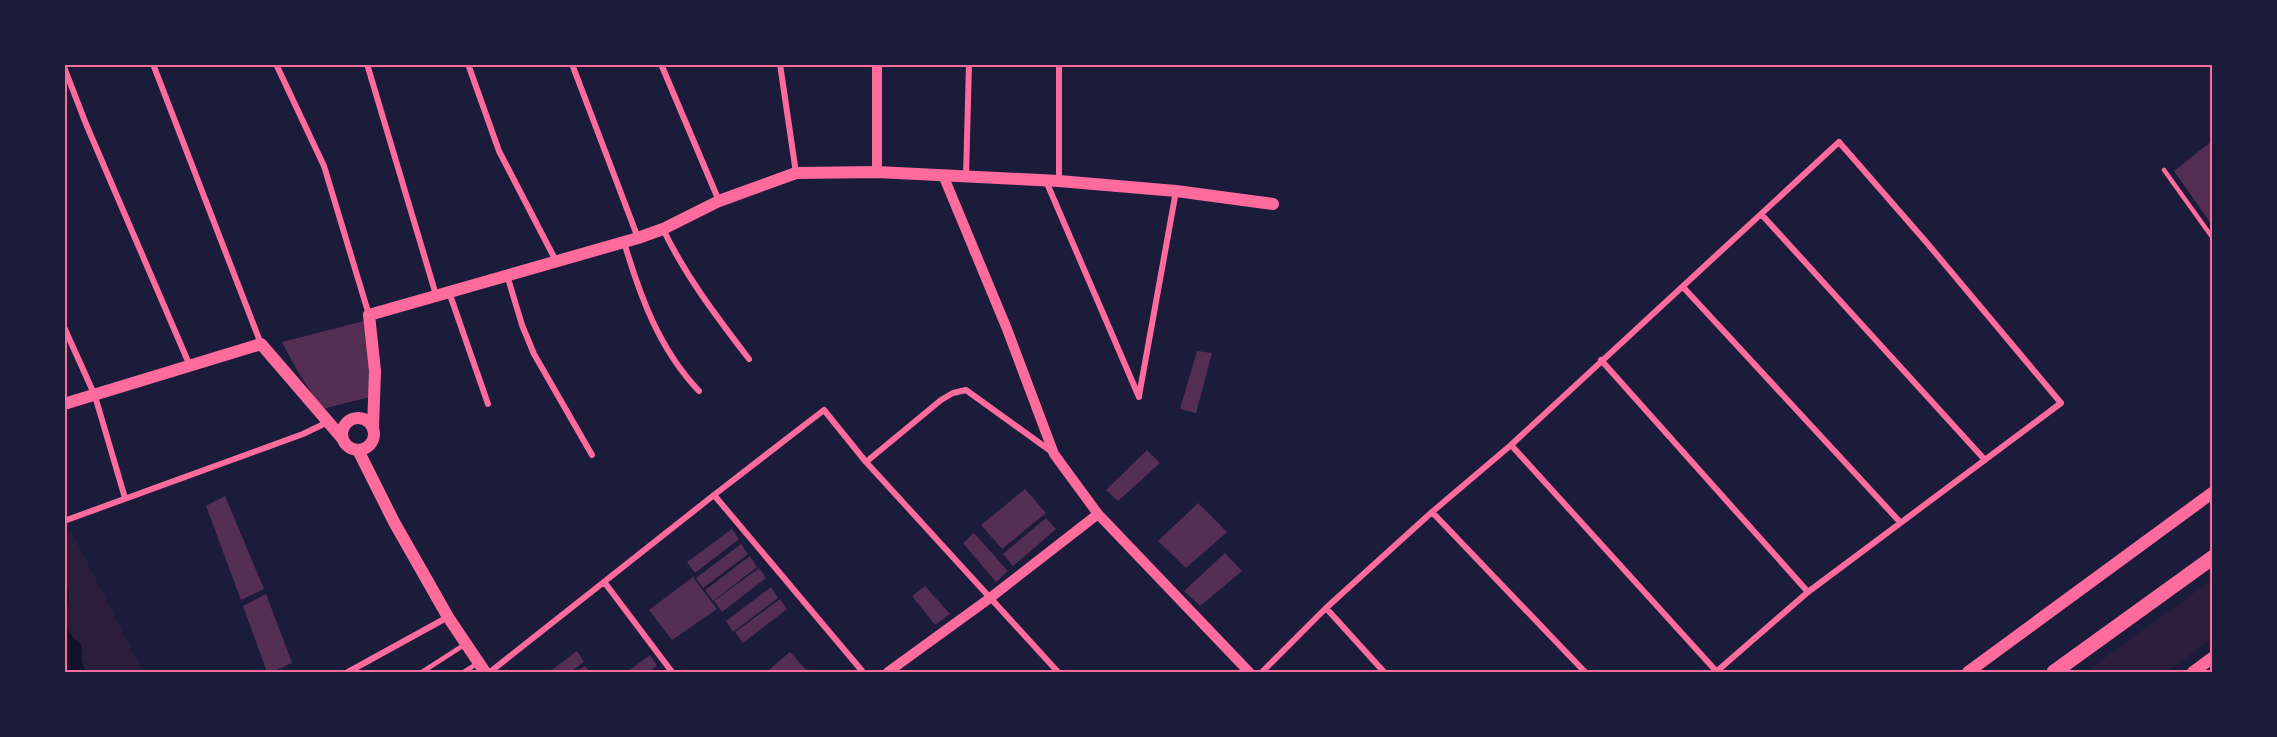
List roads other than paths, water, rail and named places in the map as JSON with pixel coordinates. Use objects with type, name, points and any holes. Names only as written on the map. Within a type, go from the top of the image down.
[{"type":"highway","points":[[2054,672],[2212,558]]},
{"type":"main road","points":[[64,404],[261,344],[348,447],[358,450],[368,446],[374,437],[375,371],[369,315],[663,229],[719,201],[796,173],[877,172],[1059,181],[1176,191],[1273,204]]},
{"type":"main road","points":[[342,438],[343,428],[353,418],[367,420],[373,428]]},
{"type":"main road","points":[[358,450],[394,522],[448,617],[482,668]]},
{"type":"main road","points":[[1968,672],[2212,494]]},
{"type":"main road","points":[[2193,672],[2212,658]]},
{"type":"street","points":[[153,64],[261,344]]},
{"type":"street","points":[[276,64],[324,166],[369,315]]},
{"type":"street","points":[[367,64],[436,295]]},
{"type":"street","points":[[468,64],[499,151],[556,261]]},
{"type":"street","points":[[572,64],[638,237]]},
{"type":"street","points":[[661,64],[719,201]]},
{"type":"street","points":[[780,64],[796,173]]},
{"type":"street","points":[[877,64],[877,172]]},
{"type":"street","points":[[966,176],[969,64]]},
{"type":"street","points":[[1059,64],[1059,181]]},
{"type":"street","points":[[64,67],[86,124],[190,366]]},
{"type":"street","points":[[1262,672],[1326,608],[1432,512],[1511,445],[1839,142],[2061,403],[1808,592],[1716,672],[1511,445]]},
{"type":"street","points":[[943,175],[1007,329],[1054,454],[1098,514],[1249,672]]},
{"type":"street","points":[[1046,181],[1139,397],[1176,191]]},
{"type":"street","points":[[1762,215],[1985,460]]},
{"type":"street","points":[[663,229],[698,291],[749,359]]},
{"type":"street","points":[[623,241],[644,305],[660,340],[699,391]]},
{"type":"street","points":[[507,275],[522,325],[534,354],[592,454]]},
{"type":"street","points":[[1683,287],[1900,522]]},
{"type":"street","points":[[449,292],[488,404]]},
{"type":"street","points":[[64,327],[95,396],[125,498]]},
{"type":"street","points":[[1601,360],[1808,592]]},
{"type":"street","points":[[867,462],[941,400],[953,393],[966,390],[1054,454]]},
{"type":"street","points":[[490,672],[824,410],[867,462],[1058,672]]},
{"type":"street","points":[[64,521],[303,434],[328,422]]},
{"type":"street","points":[[714,495],[863,672]]},
{"type":"street","points":[[1432,512],[1585,672]]},
{"type":"street","points":[[888,672],[990,598],[1098,514]]},
{"type":"street","points":[[605,583],[672,672]]},
{"type":"street","points":[[1326,608],[1384,672]]},
{"type":"street","points":[[348,672],[448,617]]},
{"type":"lane","points":[[2164,170],[2212,237]]},
{"type":"lane","points":[[422,672],[466,644]]},
{"type":"lane","points":[[464,672],[482,668]]}]
